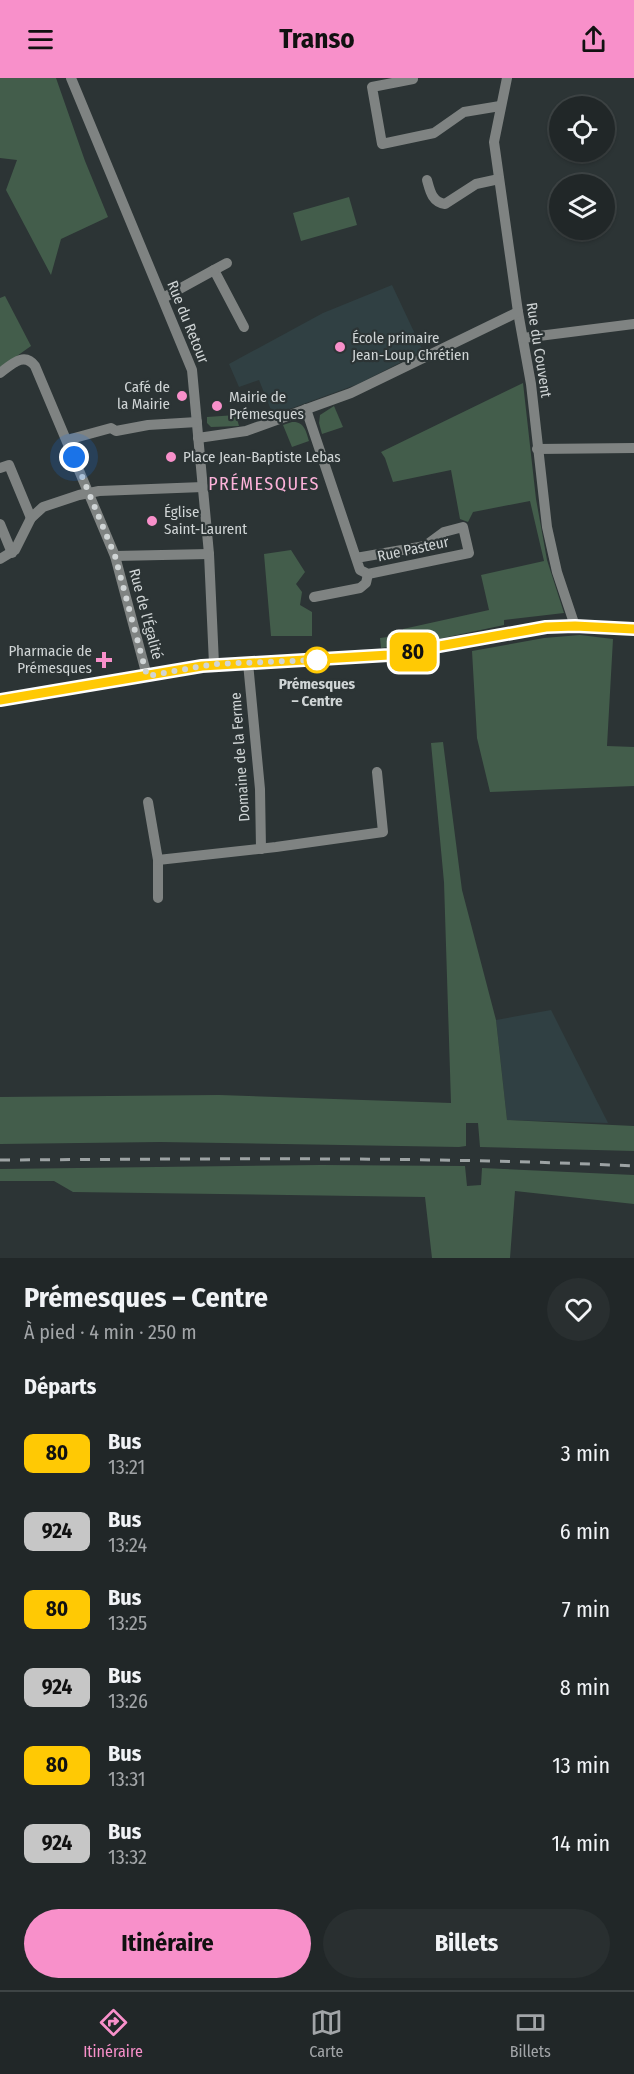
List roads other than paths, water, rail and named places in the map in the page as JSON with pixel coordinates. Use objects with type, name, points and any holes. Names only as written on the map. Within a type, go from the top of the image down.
[{"type":"street","name":"Rue du Retour","points":[[71,78],[192,370],[209,554],[214,664]]},
{"type":"street","name":"Rue du Couvent","points":[[507,78],[494,142],[518,312],[531,384],[550,544],[575,626]]},
{"type":"street","points":[[413,79],[372,87],[382,144],[434,133],[464,112],[500,106]]},
{"type":"street","points":[[427,180],[433,198],[449,204],[476,184],[499,179]]},
{"type":"street","points":[[163,298],[227,263]]},
{"type":"street","points":[[214,270],[244,327]]},
{"type":"street","points":[[198,438],[239,433],[369,385],[518,312]]},
{"type":"street","points":[[523,338],[634,324]]},
{"type":"street","name":"Rue de l'Égalité","points":[[0,373],[23,358],[32,362],[115,556],[147,676]]},
{"type":"street","name":"Rue Pasteur","points":[[306,409],[356,558],[361,571],[368,574],[469,553],[463,528],[444,532],[425,546],[356,558]]},
{"type":"street","points":[[67,440],[111,428],[116,431],[148,425],[197,422]]},
{"type":"street","points":[[537,449],[634,448]]},
{"type":"street","points":[[0,468],[9,465],[31,518]]},
{"type":"street","points":[[0,559],[12,553],[31,518],[43,507],[88,492],[202,487]]},
{"type":"street","points":[[0,524],[12,553]]},
{"type":"street","points":[[115,556],[209,554]]},
{"type":"street","name":"Rue Pasteur","points":[[314,597],[360,588],[366,583],[368,574]]},
{"type":"street","points":[[0,700],[214,664],[389,655],[517,631],[575,626],[634,629]]},
{"type":"street","name":"Domaine de la Ferme","points":[[248,663],[260,789],[261,849]]},
{"type":"street","points":[[158,860],[261,849],[383,832],[377,772]]},
{"type":"street","points":[[148,802],[158,860],[158,898]]},
{"type":"railway","points":[[0,1160],[397,1159],[634,1166]]},
{"type":"place","name":"École primaire Jean-Loup Chrétien","points":[[340,347]]},
{"type":"place","name":"Café de la Mairie","points":[[182,396]]},
{"type":"place","name":"Mairie de Prémesques","points":[[217,406]]},
{"type":"place","name":"Place Jean-Baptiste Lebas","points":[[171,457]]},
{"type":"place","name":"Église Saint-Laurent","points":[[152,521]]},
{"type":"place","name":"Pharmacie de Prémesques","points":[[104,660]]},
{"type":"place","name":"Prémesques – Centre","points":[[317,660]]},
{"type":"district","name":"PRÉMESQUES","points":[[264,484]]}]
